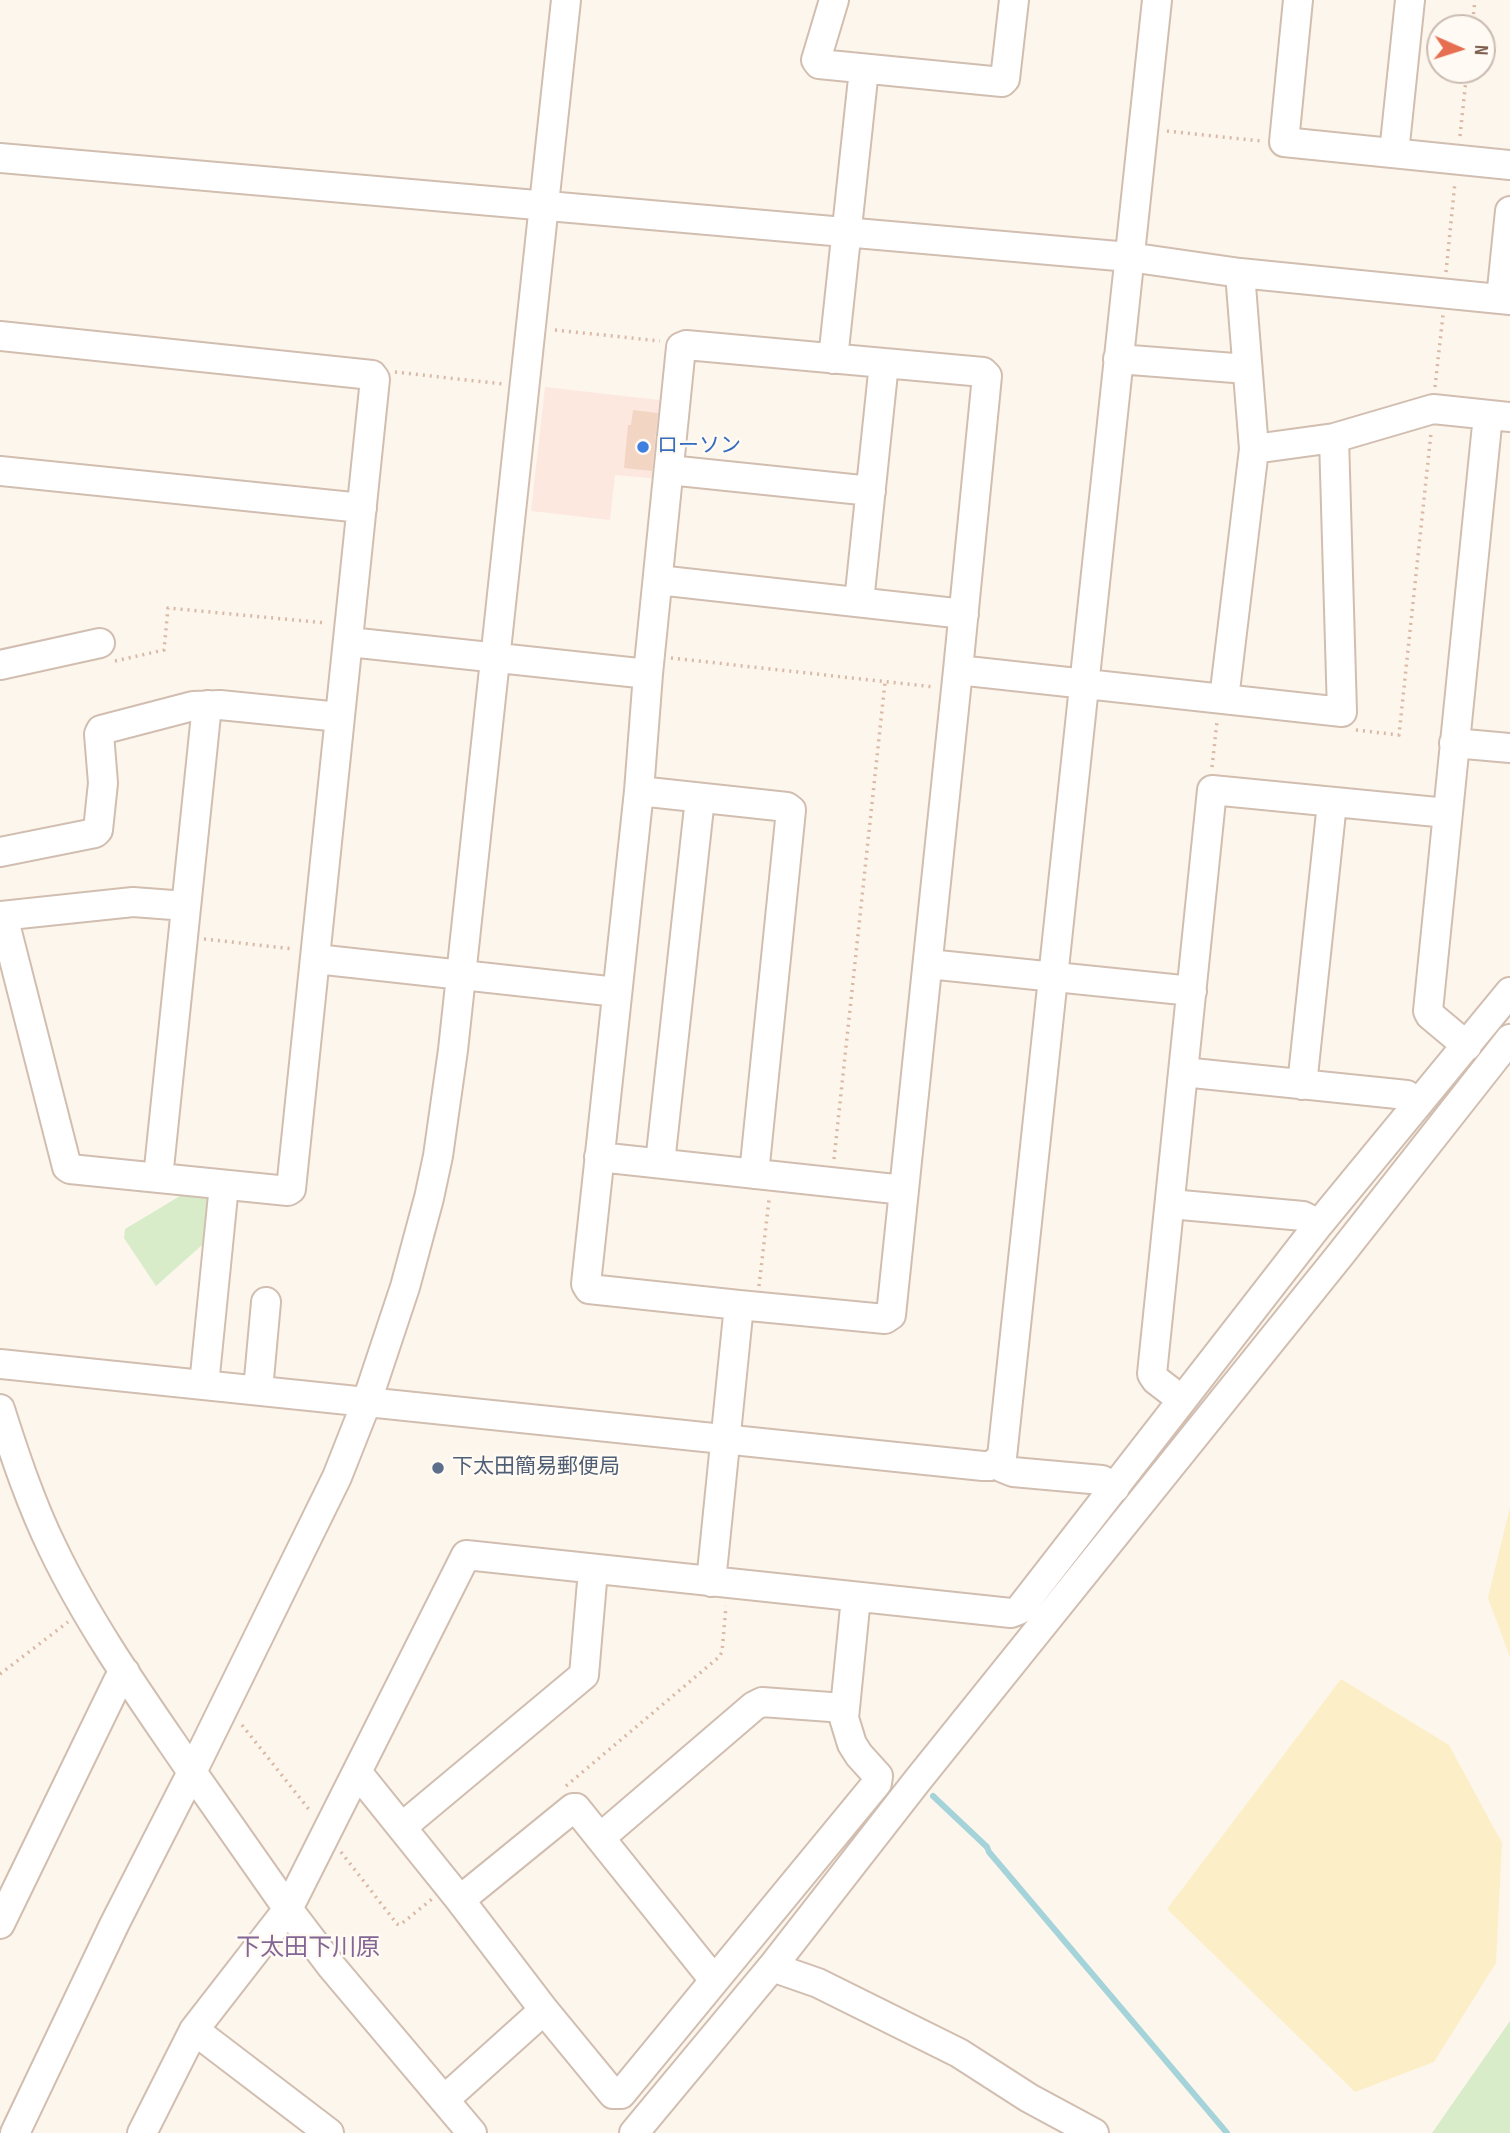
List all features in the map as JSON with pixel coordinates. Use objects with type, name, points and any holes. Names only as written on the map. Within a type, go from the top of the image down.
[{"type":"street","points":[[15,2133],[115,1923],[337,1477],[367,1401],[405,1287],[429,1198],[445,1107],[461,976],[566,0]]},
{"type":"street","points":[[834,0],[816,60],[819,64],[1002,82],[1006,79],[1014,0]]},
{"type":"street","points":[[0,1364],[984,1466],[997,1463],[1005,1449],[1157,0]]},
{"type":"street","points":[[1297,0],[1284,142],[1510,165]]},
{"type":"street","points":[[1394,153],[1410,0]]},
{"type":"street","points":[[833,359],[863,69]]},
{"type":"street","points":[[0,158],[1129,257],[1240,273],[1506,300],[1510,211]]},
{"type":"street","points":[[1221,708],[1254,449],[1240,273]]},
{"type":"street","points":[[0,336],[372,375],[375,379],[291,1189],[288,1191],[70,1170],[67,1167],[2,916],[133,902],[186,906]]},
{"type":"street","points":[[686,345],[833,359],[983,372],[987,376],[891,1315],[885,1319],[589,1289],[586,1284],[639,791],[681,347],[686,345]]},
{"type":"street","points":[[1118,359],[1247,369]]},
{"type":"street","points":[[859,602],[884,363]]},
{"type":"street","points":[[1254,449],[1334,438],[1433,410],[1499,416],[1454,743],[1428,1011],[1467,1046]]},
{"type":"street","points":[[957,680],[1084,684],[1221,708],[1342,712],[1334,438]]},
{"type":"street","points":[[669,470],[871,491]]},
{"type":"street","points":[[0,471],[362,508]]},
{"type":"street","points":[[658,580],[964,614]]},
{"type":"street","points":[[349,634],[495,657],[649,665]]},
{"type":"street","points":[[0,665],[105,652]]},
{"type":"street","points":[[0,852],[95,833],[98,830],[103,783],[99,734],[101,730],[176,710],[207,705],[340,717]]},
{"type":"street","points":[[158,1178],[207,705]]},
{"type":"street","points":[[1454,743],[1510,748]]},
{"type":"street","points":[[1182,1400],[1152,1374],[1212,790],[1447,813]]},
{"type":"street","points":[[639,791],[787,807],[791,810],[754,1174]]},
{"type":"street","points":[[660,1163],[700,798]]},
{"type":"street","points":[[1302,1085],[1332,803]]},
{"type":"street","points":[[316,955],[461,976],[617,992]]},
{"type":"street","points":[[928,964],[1192,991]]},
{"type":"street","points":[[142,2133],[194,2030],[288,1909],[466,1555],[1011,1613],[1019,1610],[1319,1224],[1510,992]]},
{"type":"street","points":[[634,2133],[772,1967],[917,1781],[1332,1266],[1510,1040]]},
{"type":"street","points":[[1183,1072],[1407,1095],[1418,1104]]},
{"type":"street","points":[[599,1157],[904,1190]]},
{"type":"street","points":[[204,1385],[223,1185]]},
{"type":"street","points":[[1170,1204],[1303,1216],[1319,1224]]},
{"type":"street","points":[[258,1390],[266,1302]]},
{"type":"street","points":[[720,1582],[725,1439],[739,1305]]},
{"type":"street","points":[[0,1409],[28,1493],[52,1548],[76,1594],[125,1672],[288,1909],[341,1978],[472,2133]]},
{"type":"street","points":[[997,1463],[1013,1472],[1102,1480],[1115,1488]]},
{"type":"street","points":[[401,1827],[584,1675],[593,1570]]},
{"type":"street","points":[[356,1772],[613,2094],[621,2094],[877,1783],[878,1776],[859,1755],[846,1730],[844,1708],[856,1597]]},
{"type":"street","points":[[0,1924],[118,1681],[125,1672]]},
{"type":"street","points":[[600,1838],[754,1706],[762,1702],[844,1708]]},
{"type":"street","points":[[454,1893],[576,1808],[714,1980]]},
{"type":"street","points":[[772,1967],[818,1983],[958,2053],[1029,2098],[1094,2133]]},
{"type":"street","points":[[444,2100],[544,2010]]},
{"type":"street","points":[[194,2030],[328,2133]]},
{"type":"path","points":[[1143,128],[1284,142]]},
{"type":"path","points":[[1347,729],[1399,734],[1445,294]]},
{"type":"path","points":[[555,330],[680,342],[686,345]]},
{"type":"path","points":[[373,377],[384,371],[505,384]]},
{"type":"path","points":[[105,652],[164,650],[168,608],[349,634]]},
{"type":"path","points":[[649,665],[885,682],[957,680]]},
{"type":"path","points":[[833,1166],[885,682]]},
{"type":"path","points":[[1212,790],[1211,776],[1221,708]]},
{"type":"path","points":[[183,937],[316,955]]},
{"type":"path","points":[[562,1789],[719,1657],[722,1652],[720,1582]]},
{"type":"path","points":[[0,1674],[73,1618]]},
{"type":"path","points":[[239,1720],[397,1924],[400,1925],[454,1893]]},
{"type":"shaded area","points":[[545,387],[668,401],[659,479],[615,475],[610,520],[531,511]]},
{"type":"green space","points":[[190,1190],[214,1198],[210,1238],[156,1286],[124,1238],[125,1229]]},
{"type":"green space","points":[[1510,2021],[1510,2133],[1432,2133]]},
{"type":"sand","points":[[1510,1507],[1510,1657],[1488,1598]]},
{"type":"sand","points":[[1341,1679],[1449,1745],[1502,1843],[1496,1963],[1434,2062],[1355,2092],[1167,1909]]},
{"type":"building","name":"ローソン","points":[[633,410],[658,413],[652,471],[624,468],[628,425],[631,425]]},
{"type":"waterway","points":[[933,1796],[987,1847],[1227,2133]]},
{"type":"place","name":"ローソン","points":[[643,447]]},
{"type":"place","name":"下太田簡易郵便局","points":[[438,1468]]},
{"type":"district","name":"下太田下川原","points":[[308,1949]]}]
